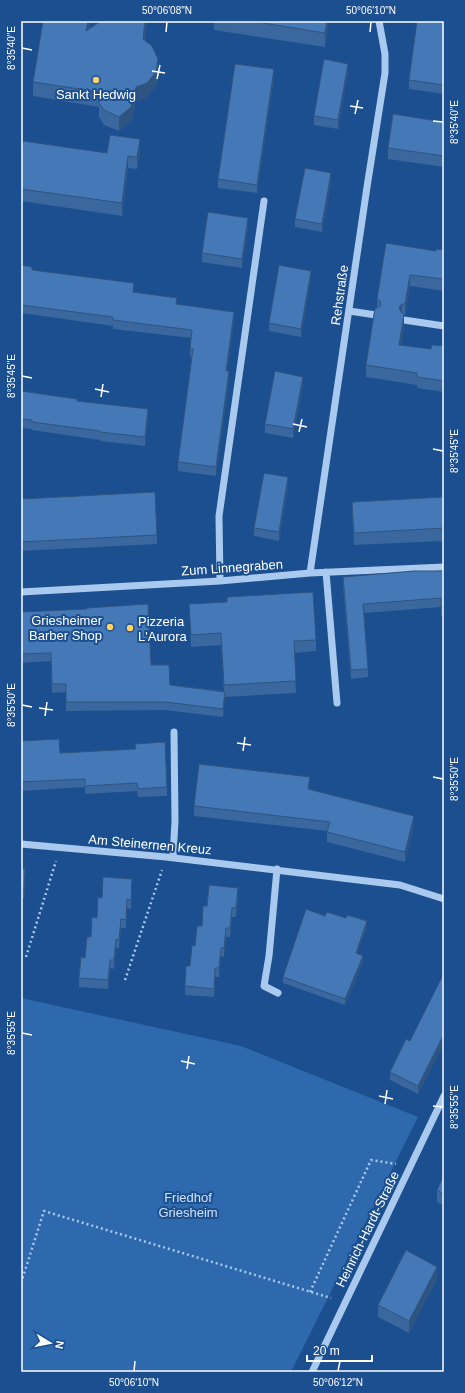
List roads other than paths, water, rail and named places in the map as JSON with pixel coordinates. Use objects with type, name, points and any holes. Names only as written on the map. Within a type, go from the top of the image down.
[{"type":"street","name":"Rehstraße","points":[[310,573],[385,73],[385,54],[379,21]]},
{"type":"street","points":[[220,581],[219,516],[264,201]]},
{"type":"street","points":[[349,311],[376,315]]},
{"type":"street","points":[[404,320],[444,326]]},
{"type":"street","name":"Zum Linnegraben","points":[[21,592],[220,581],[326,572],[444,567]]},
{"type":"street","points":[[326,572],[337,703]]},
{"type":"street","points":[[170,857],[175,821],[174,732]]},
{"type":"street","name":"Am Steinernen Kreuz","points":[[21,844],[170,857],[277,869],[400,885],[444,899]]},
{"type":"street","points":[[277,869],[269,956],[264,986],[278,993]]},
{"type":"street","name":"Heinrich-Hardt-Straße","points":[[312,1372],[444,1096]]},
{"type":"place","name":"Sankt Hedwig","points":[[96,80]]},
{"type":"place","name":"Griesheimer Barber Shop","points":[[110,627]]},
{"type":"place","name":"Pizzeria L'Aurora","points":[[130,628]]},
{"type":"park label","name":"Friedhof Griesheim","points":[[188,1204]]}]
